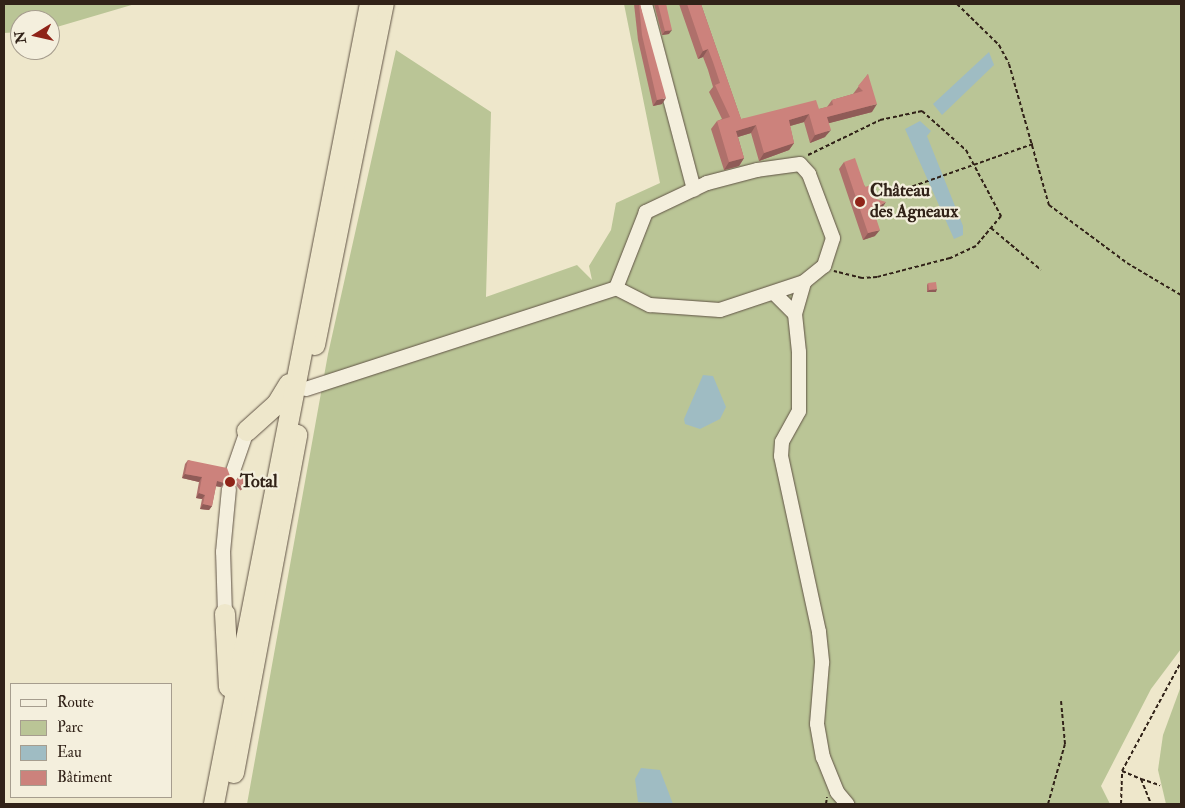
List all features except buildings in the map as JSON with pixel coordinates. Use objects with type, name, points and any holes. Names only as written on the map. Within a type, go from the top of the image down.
[{"type":"highway","points":[[214,804],[296,371],[370,4]]},
{"type":"highway","points":[[228,804],[306,389],[384,4]]},
{"type":"highway","points":[[247,431],[277,404],[296,371]]},
{"type":"highway","points":[[225,614],[230,719]]},
{"type":"street","points":[[645,4],[694,190]]},
{"type":"street","points":[[306,389],[616,288],[650,304],[694,310],[720,310],[776,294],[804,282],[824,266],[833,238],[825,207],[800,164],[757,170],[694,190],[646,212],[616,288]]},
{"type":"street","points":[[804,282],[795,314],[802,390],[799,411],[782,442],[780,456],[819,632],[822,663],[817,724],[823,757],[837,792],[847,804]]},
{"type":"street","points":[[776,294],[795,314]]},
{"type":"street","points":[[232,474],[247,431]]},
{"type":"street","points":[[225,614],[223,552],[229,489]]},
{"type":"path","points":[[957,4],[999,45],[1024,109],[1049,205],[1126,263],[1181,295]]},
{"type":"path","points":[[800,164],[810,152],[880,120],[922,110],[966,150],[1001,216],[976,246],[950,258],[886,275],[862,278],[824,266]]},
{"type":"path","points":[[888,195],[974,167],[1034,144]]},
{"type":"path","points":[[991,228],[1041,270]]},
{"type":"path","points":[[1122,804],[1122,771],[1181,662]]},
{"type":"path","points":[[1048,804],[1064,744],[1061,701]]},
{"type":"path","points":[[1122,771],[1160,785]]},
{"type":"path","points":[[1141,779],[1151,804]]},
{"type":"green space","points":[[4,4],[135,4],[60,26],[60,10],[10,10],[10,33],[4,33]]},
{"type":"green space","points":[[624,4],[1181,4],[1181,649],[1151,689],[1101,786],[1110,804],[247,804],[328,354],[396,50],[491,112],[486,297],[577,265],[592,280],[589,266],[611,230],[616,203],[660,183]]},
{"type":"green space","points":[[1181,686],[1181,804],[1166,804],[1158,770],[1163,735]]},
{"type":"water","points":[[989,52],[994,65],[942,115],[933,104]]},
{"type":"water","points":[[920,121],[931,131],[927,136],[963,226],[963,235],[954,239],[905,129]]},
{"type":"water","points":[[703,375],[713,376],[726,407],[720,419],[700,429],[685,424],[684,419]]},
{"type":"water","points":[[641,768],[660,770],[673,804],[638,802],[635,779]]},
{"type":"place","name":"Château des Agneaux","points":[[860,202]]},
{"type":"place","name":"Total","points":[[230,482]]}]
